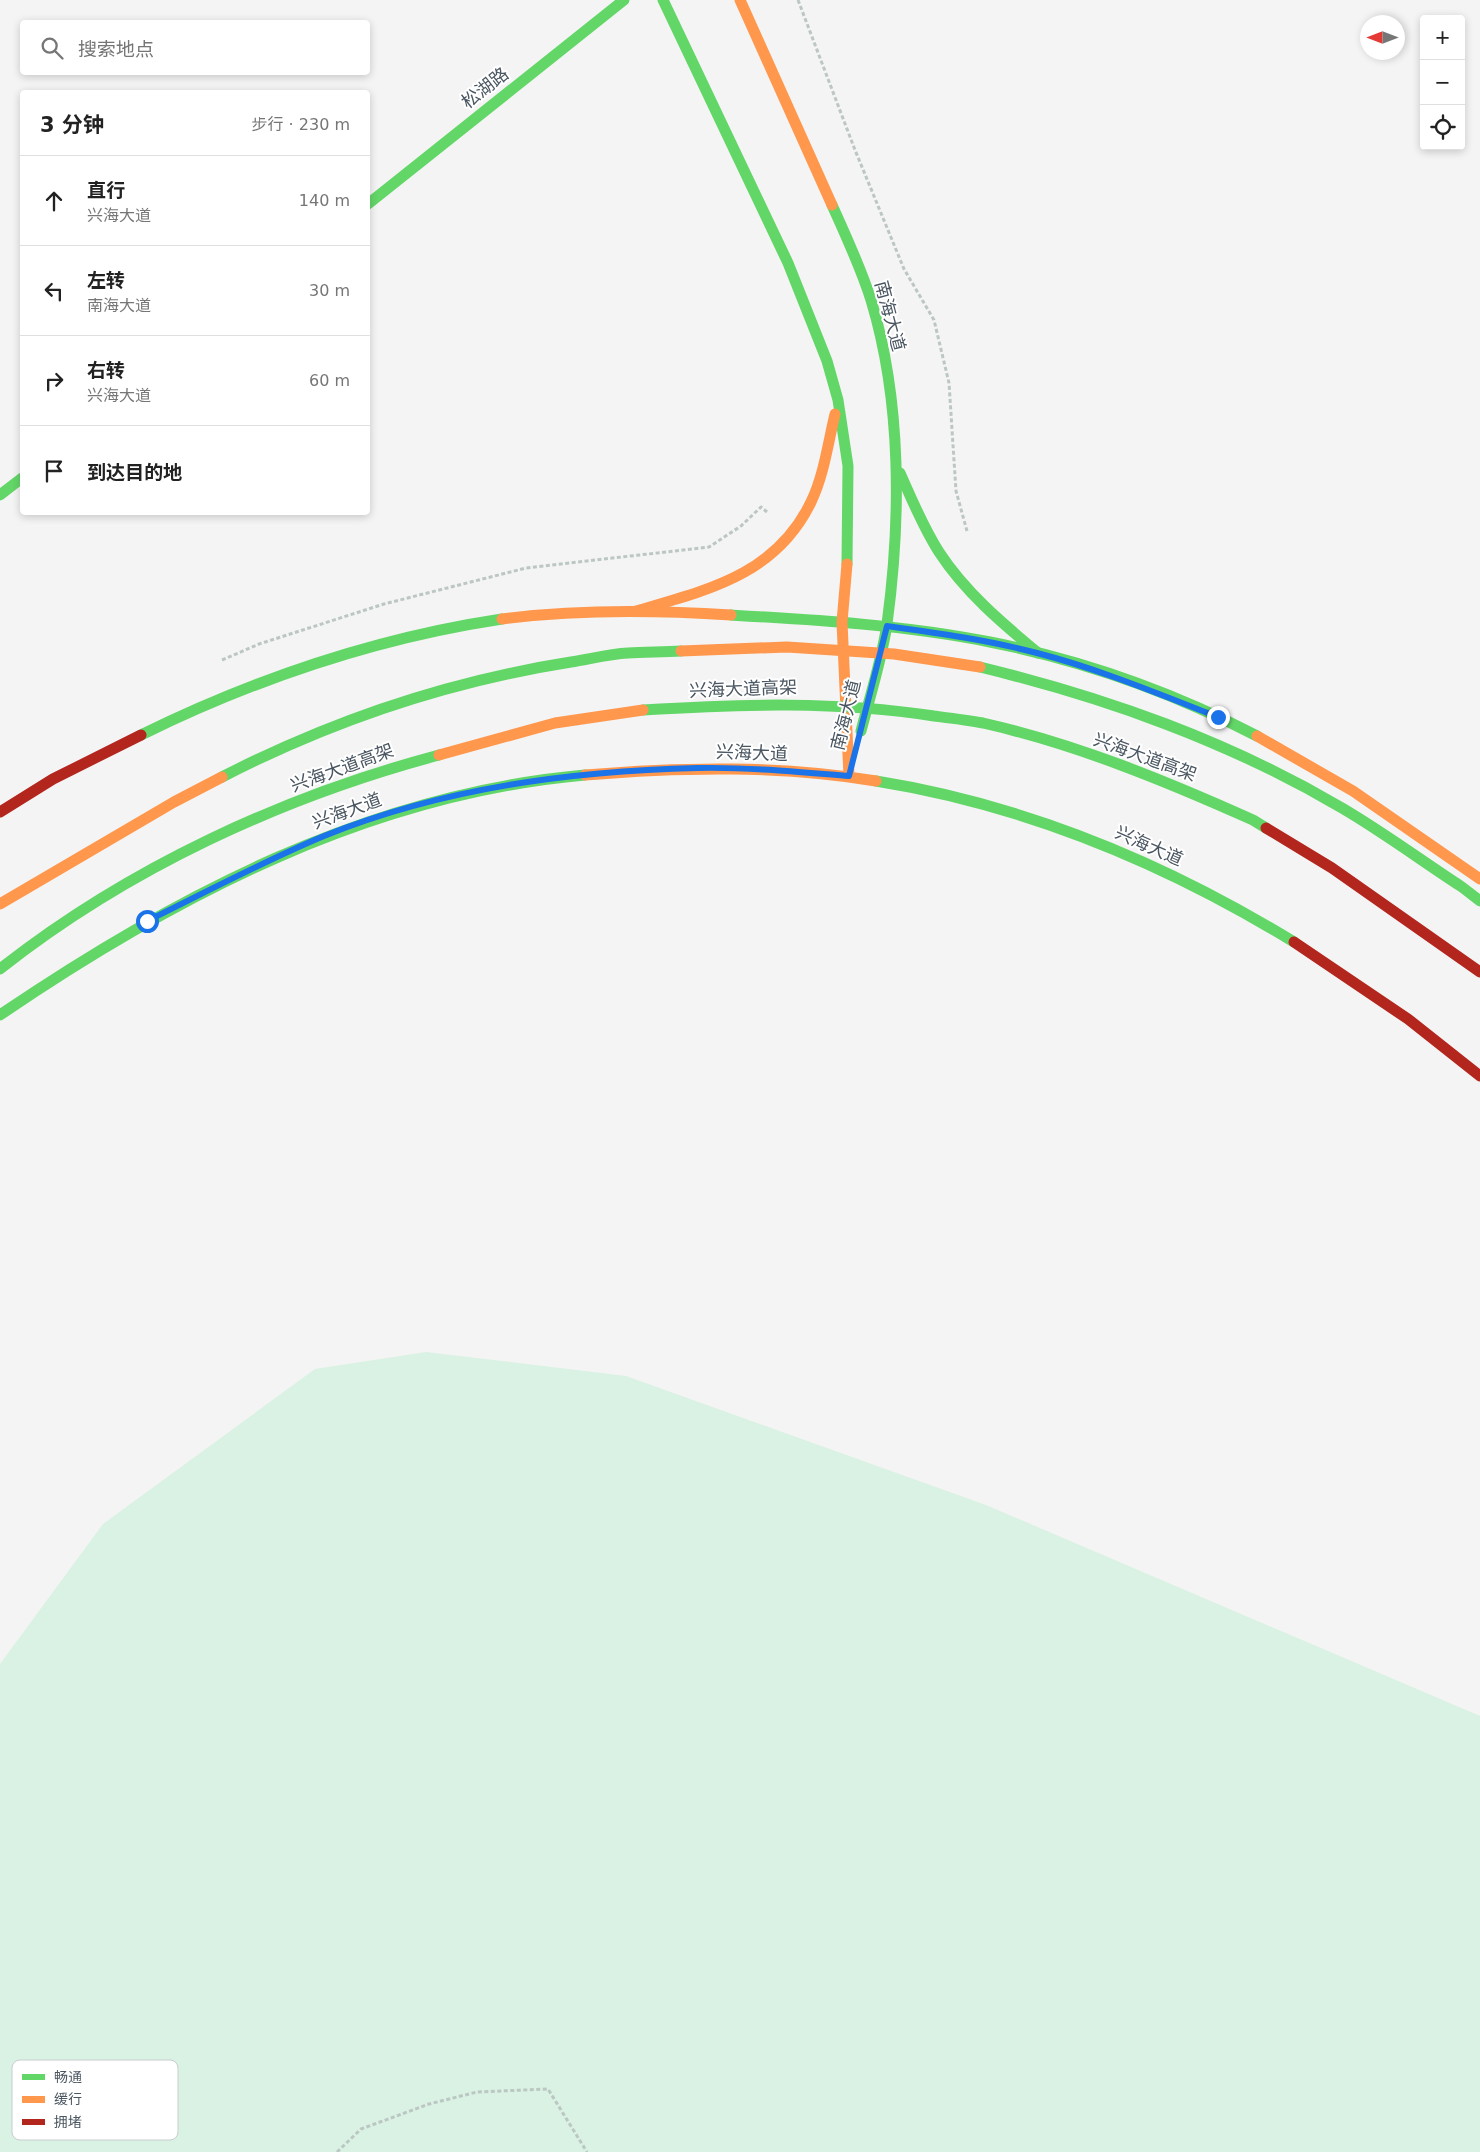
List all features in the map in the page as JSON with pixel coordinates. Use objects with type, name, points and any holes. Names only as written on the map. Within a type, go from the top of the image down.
[{"type":"main road","name":"松湖路","points":[[370,202],[624,0]]},
{"type":"main road","name":"南海大道","points":[[663,0],[788,263],[827,361],[838,400],[848,466],[848,550],[842,622],[849,776]]},
{"type":"main road","name":"南海大道","points":[[740,0],[850,244],[871,300],[882,345],[889,389],[897,466],[894,557],[887,626],[849,776]]},
{"type":"main road","points":[[636,611],[734,580],[766,560],[792,535],[810,503],[824,465],[838,400]]},
{"type":"main road","points":[[897,466],[919,516],[939,552],[954,572],[999,621],[1038,653]]},
{"type":"main road","points":[[0,496],[20,480]]},
{"type":"main road","points":[[0,812],[86,761],[180,715],[282,675],[376,644],[463,625],[545,613],[636,611],[728,614],[887,626],[988,642],[1038,653],[1140,687],[1218,717],[1302,760],[1381,810],[1480,879]]},
{"type":"main road","name":"兴海大道高架","points":[[0,904],[174,802],[257,759],[345,721],[450,688],[530,668],[626,653],[788,647],[894,654],[973,665],[1054,685],[1146,715],[1256,762],[1342,808],[1462,887],[1480,901]]},
{"type":"main road","name":"兴海大道高架","points":[[0,968],[29,946],[119,888],[208,839],[299,801],[386,769],[555,723],[635,711],[726,705],[819,705],[908,712],[982,723],[1058,744],[1168,782],[1252,820],[1332,868],[1480,972]]},
{"type":"main road","name":"兴海大道","points":[[0,1015],[60,974],[147,921],[240,874],[325,836],[409,807],[501,785],[590,774],[700,768],[767,770],[849,776],[943,794],[1038,820],[1138,858],[1228,902],[1317,955],[1401,1013],[1480,1076]]},
{"type":"path","points":[[337,2152],[361,2129],[429,2104],[477,2092],[548,2089],[587,2152]]},
{"type":"green space","points":[[426,1352],[626,1376],[986,1505],[1480,1716],[1480,2152],[0,2152],[0,1664],[103,1524],[315,1369]]},
{"type":"traffic: fast","points":[[370,202],[624,0]]},
{"type":"traffic: fast","points":[[663,0],[788,263],[827,361],[838,400],[848,466],[847,564]]},
{"type":"traffic: fast","points":[[832,205],[863,276],[881,339],[889,379],[896,461],[895,544],[887,624],[879,664],[861,731]]},
{"type":"traffic: fast","points":[[900,473],[928,533],[949,567],[972,594],[1038,653]]},
{"type":"traffic: fast","points":[[0,495],[20,480]]},
{"type":"traffic: fast","points":[[731,615],[893,627],[958,636],[1024,649],[1093,668],[1160,692],[1257,736]]},
{"type":"traffic: fast","points":[[141,735],[228,696],[317,663],[408,637],[502,619]]},
{"type":"traffic: fast","points":[[222,777],[263,757],[348,721],[436,692],[526,670],[607,655],[681,651]]},
{"type":"traffic: fast","points":[[980,667],[1027,679],[1120,708],[1166,724],[1255,762],[1299,784],[1357,817],[1480,901]]},
{"type":"traffic: fast","points":[[643,710],[752,705],[825,706],[898,711],[983,723],[1052,742],[1120,765],[1220,805],[1266,828]]},
{"type":"traffic: fast","points":[[0,969],[49,933],[101,899],[154,868],[209,840],[322,792],[380,772],[439,755]]},
{"type":"traffic: fast","points":[[0,1015],[67,971],[135,930],[206,891],[278,857],[352,828],[428,804],[505,786],[585,775]]},
{"type":"traffic: fast","points":[[876,781],[986,805],[1093,841],[1195,887],[1245,913],[1294,942]]},
{"type":"traffic: slow","points":[[740,0],[832,205]]},
{"type":"traffic: slow","points":[[636,611],[713,587],[759,563],[779,547],[796,527],[811,502],[822,470],[835,414]]},
{"type":"traffic: slow","points":[[847,564],[842,622],[849,776]]},
{"type":"traffic: slow","points":[[502,619],[559,613],[616,611],[731,615]]},
{"type":"traffic: slow","points":[[681,651],[787,647],[894,654],[980,667]]},
{"type":"traffic: slow","points":[[439,755],[555,723],[643,710]]},
{"type":"traffic: slow","points":[[1257,736],[1353,791],[1480,879]]},
{"type":"traffic: slow","points":[[585,775],[658,770],[731,769],[804,772],[876,781]]},
{"type":"traffic: slow","points":[[0,904],[174,802],[222,777]]},
{"type":"traffic: jam","points":[[0,812],[53,779],[141,735]]},
{"type":"traffic: jam","points":[[1266,828],[1332,868],[1480,972]]},
{"type":"traffic: jam","points":[[1294,942],[1408,1019],[1480,1076]]},
{"type":"route","points":[[147,921],[240,874],[325,836],[409,807],[501,785],[590,774],[700,768],[767,770],[849,776],[887,626],[988,642],[1038,653],[1140,687],[1218,717]]}]
